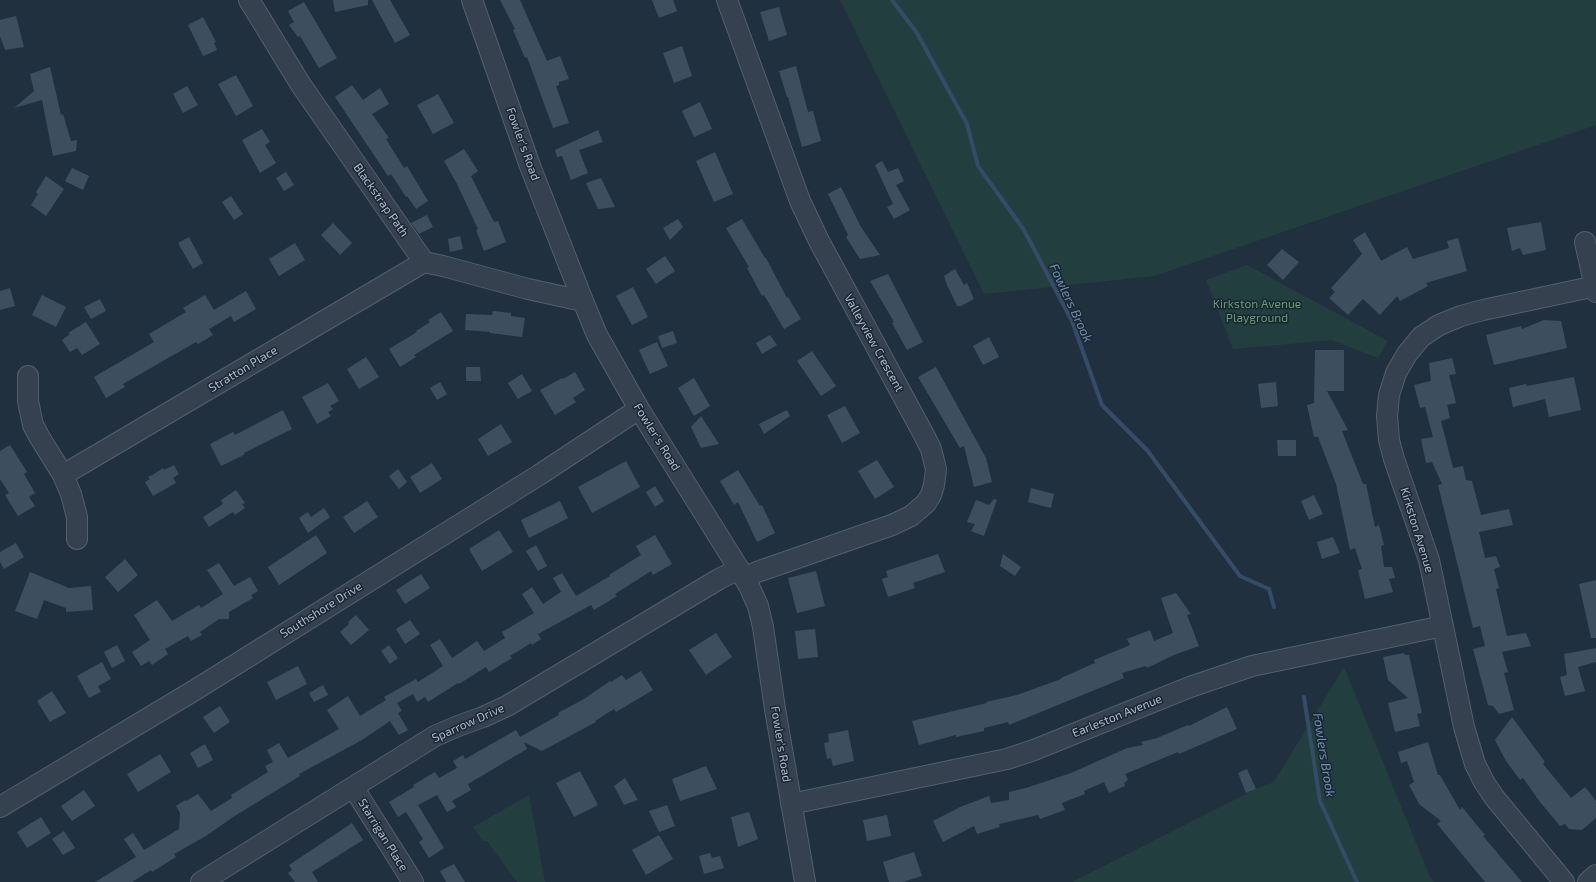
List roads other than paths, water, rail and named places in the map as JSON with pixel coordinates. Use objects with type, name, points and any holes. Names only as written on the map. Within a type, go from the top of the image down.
[{"type":"street","name":"Blackstrap Path","points":[[249,0],[301,85],[424,262]]},
{"type":"street","name":"Fowler's Road","points":[[472,0],[530,166],[597,335],[639,409],[742,574],[758,606],[763,627],[805,882]]},
{"type":"street","name":"Valleyview Crescent","points":[[727,0],[800,201],[819,241],[924,435],[931,449],[936,469],[934,485],[926,503],[919,510],[902,521],[757,572],[742,574]]},
{"type":"street","points":[[1585,242],[1596,288]]},
{"type":"street","points":[[424,262],[583,302]]},
{"type":"street","name":"Stratton Place","points":[[63,475],[424,262]]},
{"type":"street","name":"Kirkston Avenue","points":[[1564,882],[1494,797],[1475,764],[1464,727],[1429,560],[1389,440],[1388,409],[1389,395],[1396,373],[1407,354],[1421,337],[1439,325],[1461,316],[1483,310],[1596,288]]},
{"type":"street","points":[[28,376],[28,401],[34,425],[40,438],[63,475],[75,506],[77,517],[77,539]]},
{"type":"street","name":"Southshore Drive","points":[[0,807],[207,682],[538,475],[639,409]]},
{"type":"street","name":"Sparrow Drive","points":[[201,882],[435,736],[507,706],[720,579],[742,574]]},
{"type":"street","name":"Earleston Avenue","points":[[791,804],[1006,759],[1034,750],[1227,673],[1252,666],[1443,626]]},
{"type":"street","name":"Starrigan Place","points":[[353,787],[413,882]]},
{"type":"street","points":[[1588,882],[1596,875]]},
{"type":"waterway","name":"Fowlers Brook","points":[[892,0],[917,33],[967,124],[978,166],[1024,230],[1072,321],[1102,405],[1147,450],[1240,576],[1269,589],[1274,607]]},
{"type":"waterway","name":"Fowlers Brook","points":[[1304,697],[1320,801],[1357,882]]},
{"type":"park label","name":"Kirkston Avenue Playground","points":[[1257,311]]}]
